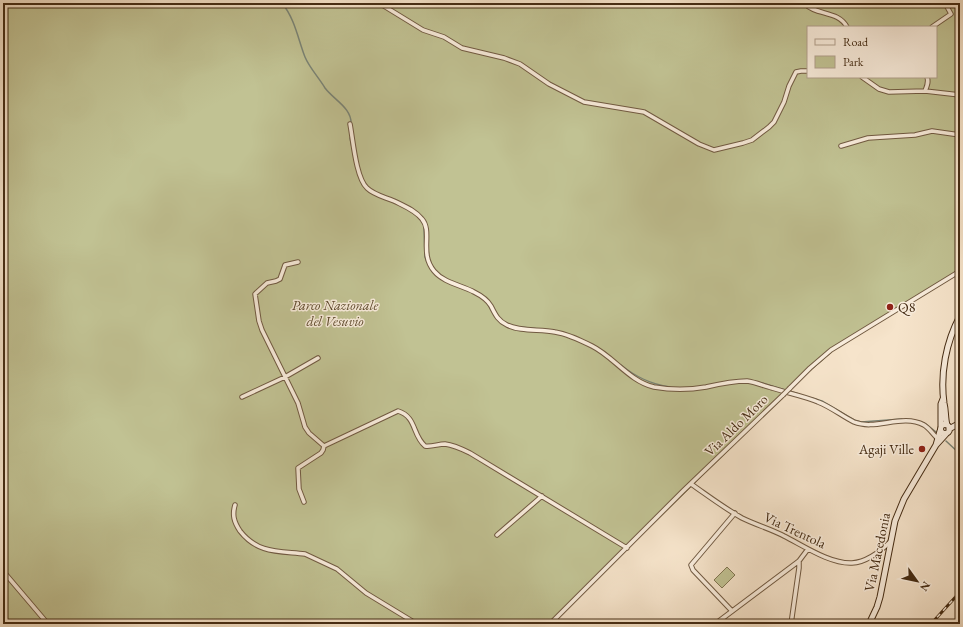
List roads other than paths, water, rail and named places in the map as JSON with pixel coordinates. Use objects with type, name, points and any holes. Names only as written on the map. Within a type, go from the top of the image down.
[{"type":"main road","points":[[943,398],[941,404],[941,429],[943,434],[946,434],[949,432],[943,398],[943,374],[953,329],[960,316]]},
{"type":"main road","points":[[941,429],[944,425],[948,427],[960,423]]},
{"type":"main road","name":"Via Macedonia","points":[[936,445],[941,429]]},
{"type":"main road","name":"Via Macedonia","points":[[869,624],[878,607],[895,521],[899,509],[912,484],[936,445],[946,434]]},
{"type":"street","points":[[379,3],[422,30],[444,37],[462,48],[516,61],[549,84],[584,102],[644,112],[699,144],[714,150],[752,140],[761,134],[774,122],[796,72],[800,70],[807,71]]},
{"type":"street","points":[[804,3],[809,8],[839,18],[846,26]]},
{"type":"street","points":[[933,26],[951,14],[945,3]]},
{"type":"street","points":[[863,78],[879,89],[883,90],[896,92],[925,91],[960,95]]},
{"type":"street","points":[[925,91],[927,78]]},
{"type":"street","points":[[350,124],[358,166],[364,185],[372,192],[394,201],[418,214],[424,221],[427,229],[425,246],[426,252],[430,265],[435,272],[449,282],[466,288],[481,296],[490,305],[494,314],[505,324],[518,329],[554,332],[573,336],[578,340],[595,347],[643,383],[653,386],[690,390],[733,382],[748,381],[818,402],[855,422],[876,424],[902,421],[919,423],[926,426],[937,438]]},
{"type":"street","points":[[841,146],[868,138],[915,135],[932,131],[960,135]]},
{"type":"street","points":[[298,262],[284,266],[280,279],[267,283],[255,294],[258,321],[298,402],[305,427],[324,446]]},
{"type":"street","name":"Via Aldo Moro","points":[[550,624],[810,368],[831,350],[960,271]]},
{"type":"street","points":[[242,397],[285,377],[318,358]]},
{"type":"street","points":[[304,502],[299,489],[298,468],[321,453],[324,446],[398,411],[409,416],[419,440],[425,446],[433,447],[444,444],[454,446],[470,453],[627,548]]},
{"type":"street","name":"Via Trentola","points":[[691,484],[735,513],[838,562],[852,563],[864,560],[882,550],[892,540]]},
{"type":"street","points":[[497,535],[537,502],[542,496]]},
{"type":"street","points":[[235,505],[233,513],[237,526],[246,538],[255,545],[267,550],[311,556],[337,569],[366,593],[405,618],[418,624]]},
{"type":"street","points":[[732,611],[693,570],[691,565],[735,513]]},
{"type":"street","points":[[715,624],[799,561],[808,549]]},
{"type":"street","points":[[792,624],[799,561]]},
{"type":"street","points":[[3,571],[48,624]]},
{"type":"waterway","points":[[282,3],[293,22],[307,61],[325,88],[349,113],[351,124]]},
{"type":"waterway","points":[[350,138],[353,152]]},
{"type":"waterway","points":[[424,227],[425,257],[427,262]]},
{"type":"waterway","points":[[486,301],[491,310]]},
{"type":"waterway","points":[[520,327],[539,329]]},
{"type":"waterway","points":[[597,347],[607,354]]},
{"type":"waterway","points":[[621,365],[644,379],[656,384],[670,387]]},
{"type":"waterway","points":[[762,383],[799,394]]},
{"type":"waterway","points":[[812,398],[822,401],[854,420],[861,422],[902,419]]},
{"type":"waterway","points":[[918,421],[926,424],[936,432]]},
{"type":"waterway","points":[[946,441],[960,454]]},
{"type":"railway","points":[[931,624],[960,592]]},
{"type":"place","name":"Q8","points":[[890,307]]},
{"type":"place","name":"Agaji Ville","points":[[922,449]]},
{"type":"park label","name":"Parco Nazionale del Vesuvio","points":[[335,314]]}]
